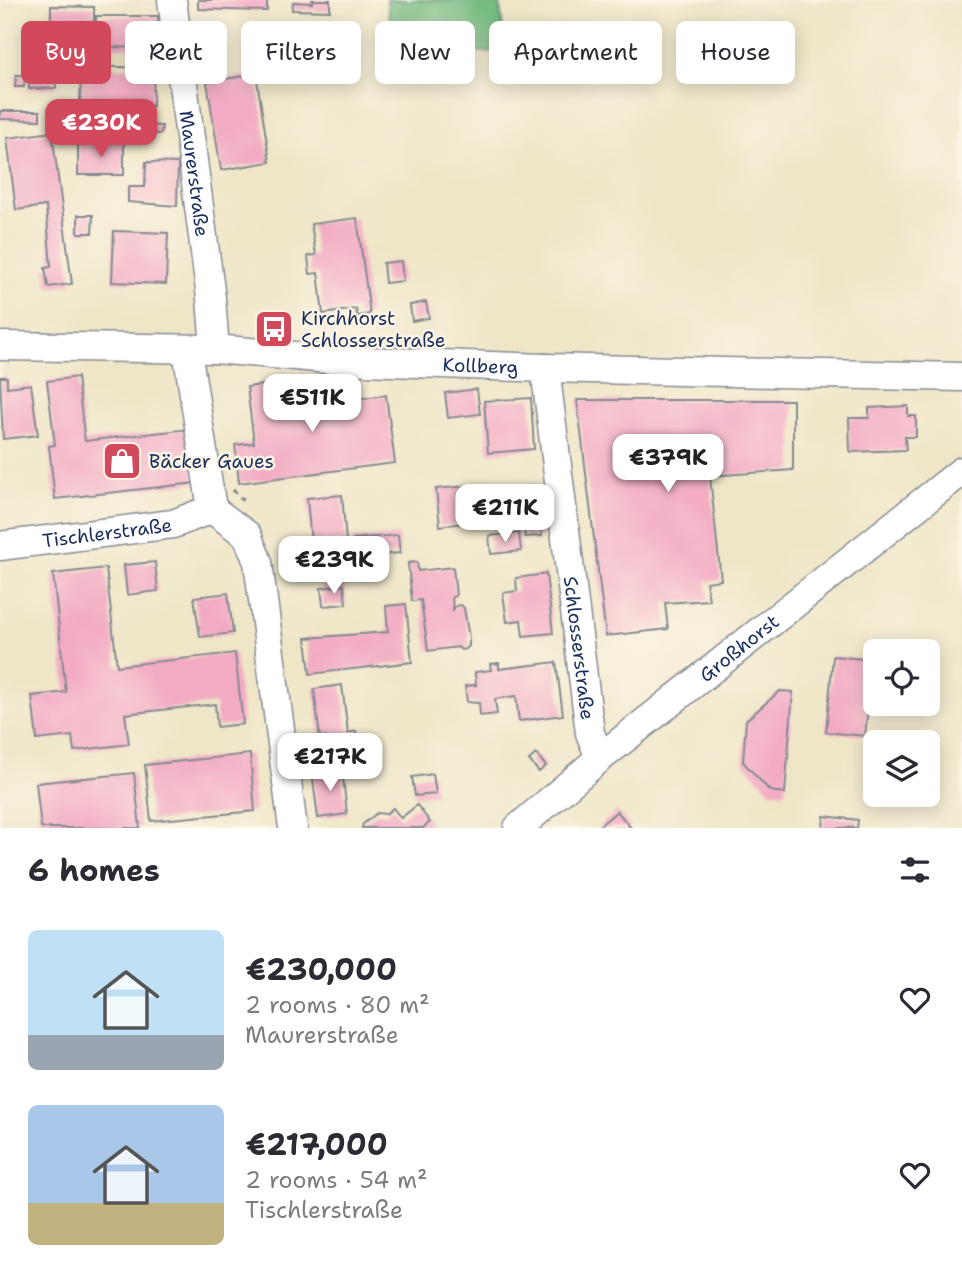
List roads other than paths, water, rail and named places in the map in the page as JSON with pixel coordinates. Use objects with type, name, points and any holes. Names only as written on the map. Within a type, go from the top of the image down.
[{"type":"street","name":"Maurerstraße","points":[[172,0],[211,298],[215,349]]},
{"type":"street","name":"Kollberg","points":[[0,346],[215,349],[339,360],[545,368],[962,377]]},
{"type":"street","points":[[187,350],[212,509],[247,535],[258,562],[293,828]]},
{"type":"street","name":"Schlosserstraße","points":[[545,368],[590,733],[600,758]]},
{"type":"street","name":"Großhorst","points":[[518,828],[600,758],[962,471]]},
{"type":"street","name":"Tischlerstraße","points":[[0,546],[173,524],[212,509]]},
{"type":"place","name":"Kirchhorst Schlosserstraße","points":[[274,329]]},
{"type":"place","name":"Bäcker Gaues","points":[[122,461]]}]
